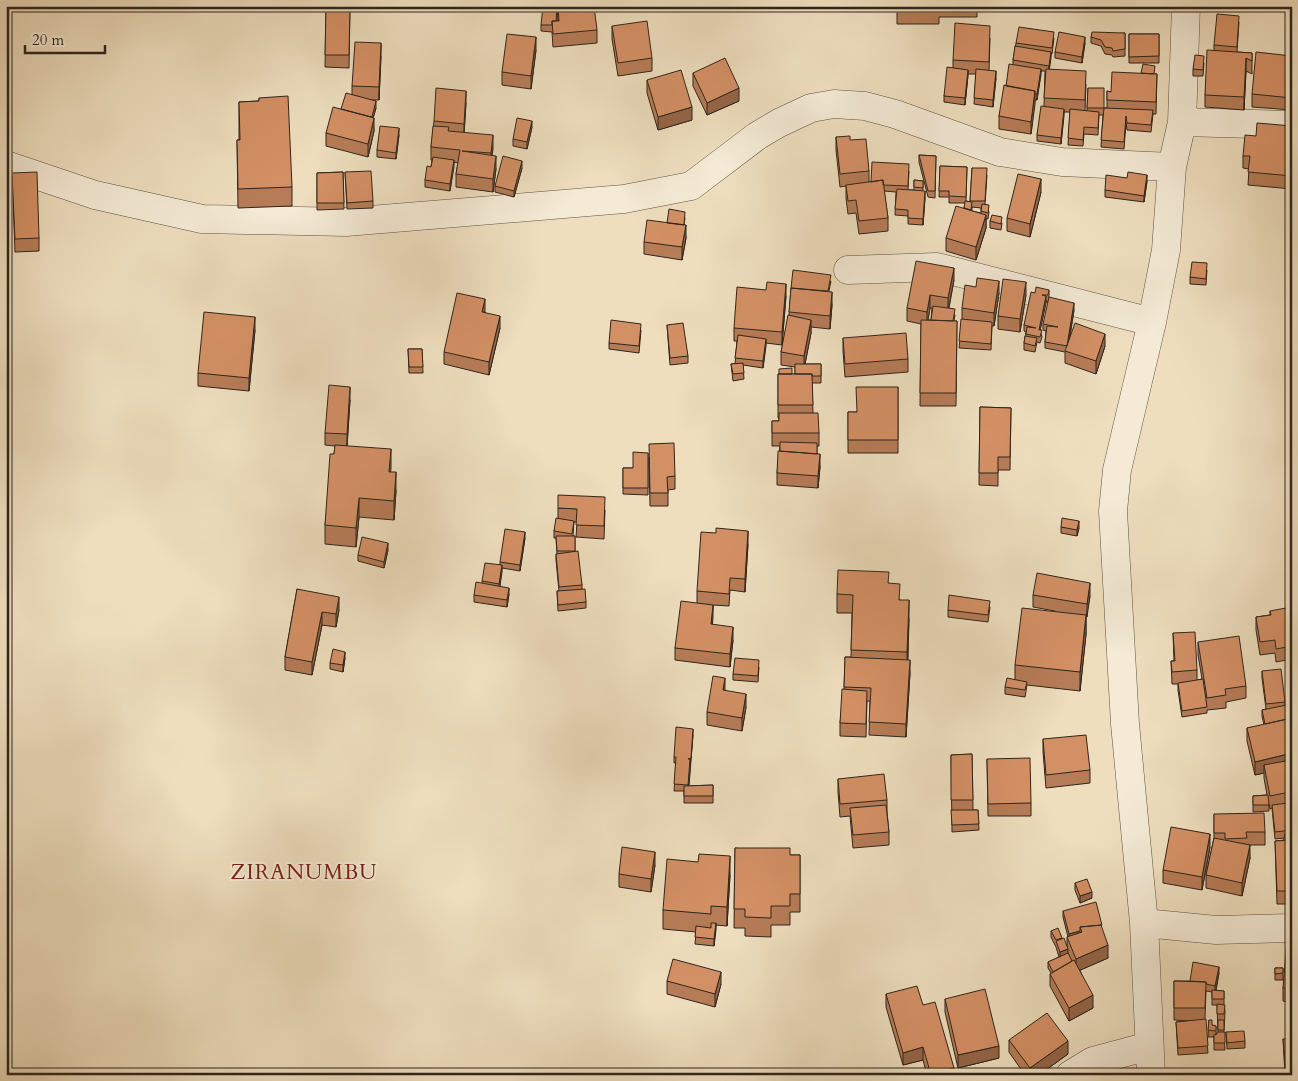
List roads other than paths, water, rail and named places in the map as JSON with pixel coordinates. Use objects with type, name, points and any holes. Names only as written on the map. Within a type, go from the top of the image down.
[{"type":"street","points":[[1151,1075],[1144,923],[1125,724],[1113,511],[1117,470],[1152,322],[1166,250],[1172,167],[1182,122],[1186,6]]},
{"type":"street","points":[[6,165],[95,195],[202,219],[346,222],[624,199],[691,186],[757,136],[779,123],[811,108],[834,104],[865,106],[895,114],[1000,152],[1062,162],[1172,167]]},
{"type":"street","points":[[1182,122],[1292,125]]},
{"type":"street","points":[[848,270],[937,267],[1014,285],[1152,322]]},
{"type":"street","points":[[1144,923],[1216,930],[1292,928]]},
{"type":"street","points":[[1070,1075],[1094,1061],[1149,1046]]},
{"type":"district","name":"ZIRANUMBU","points":[[304,872]]}]
